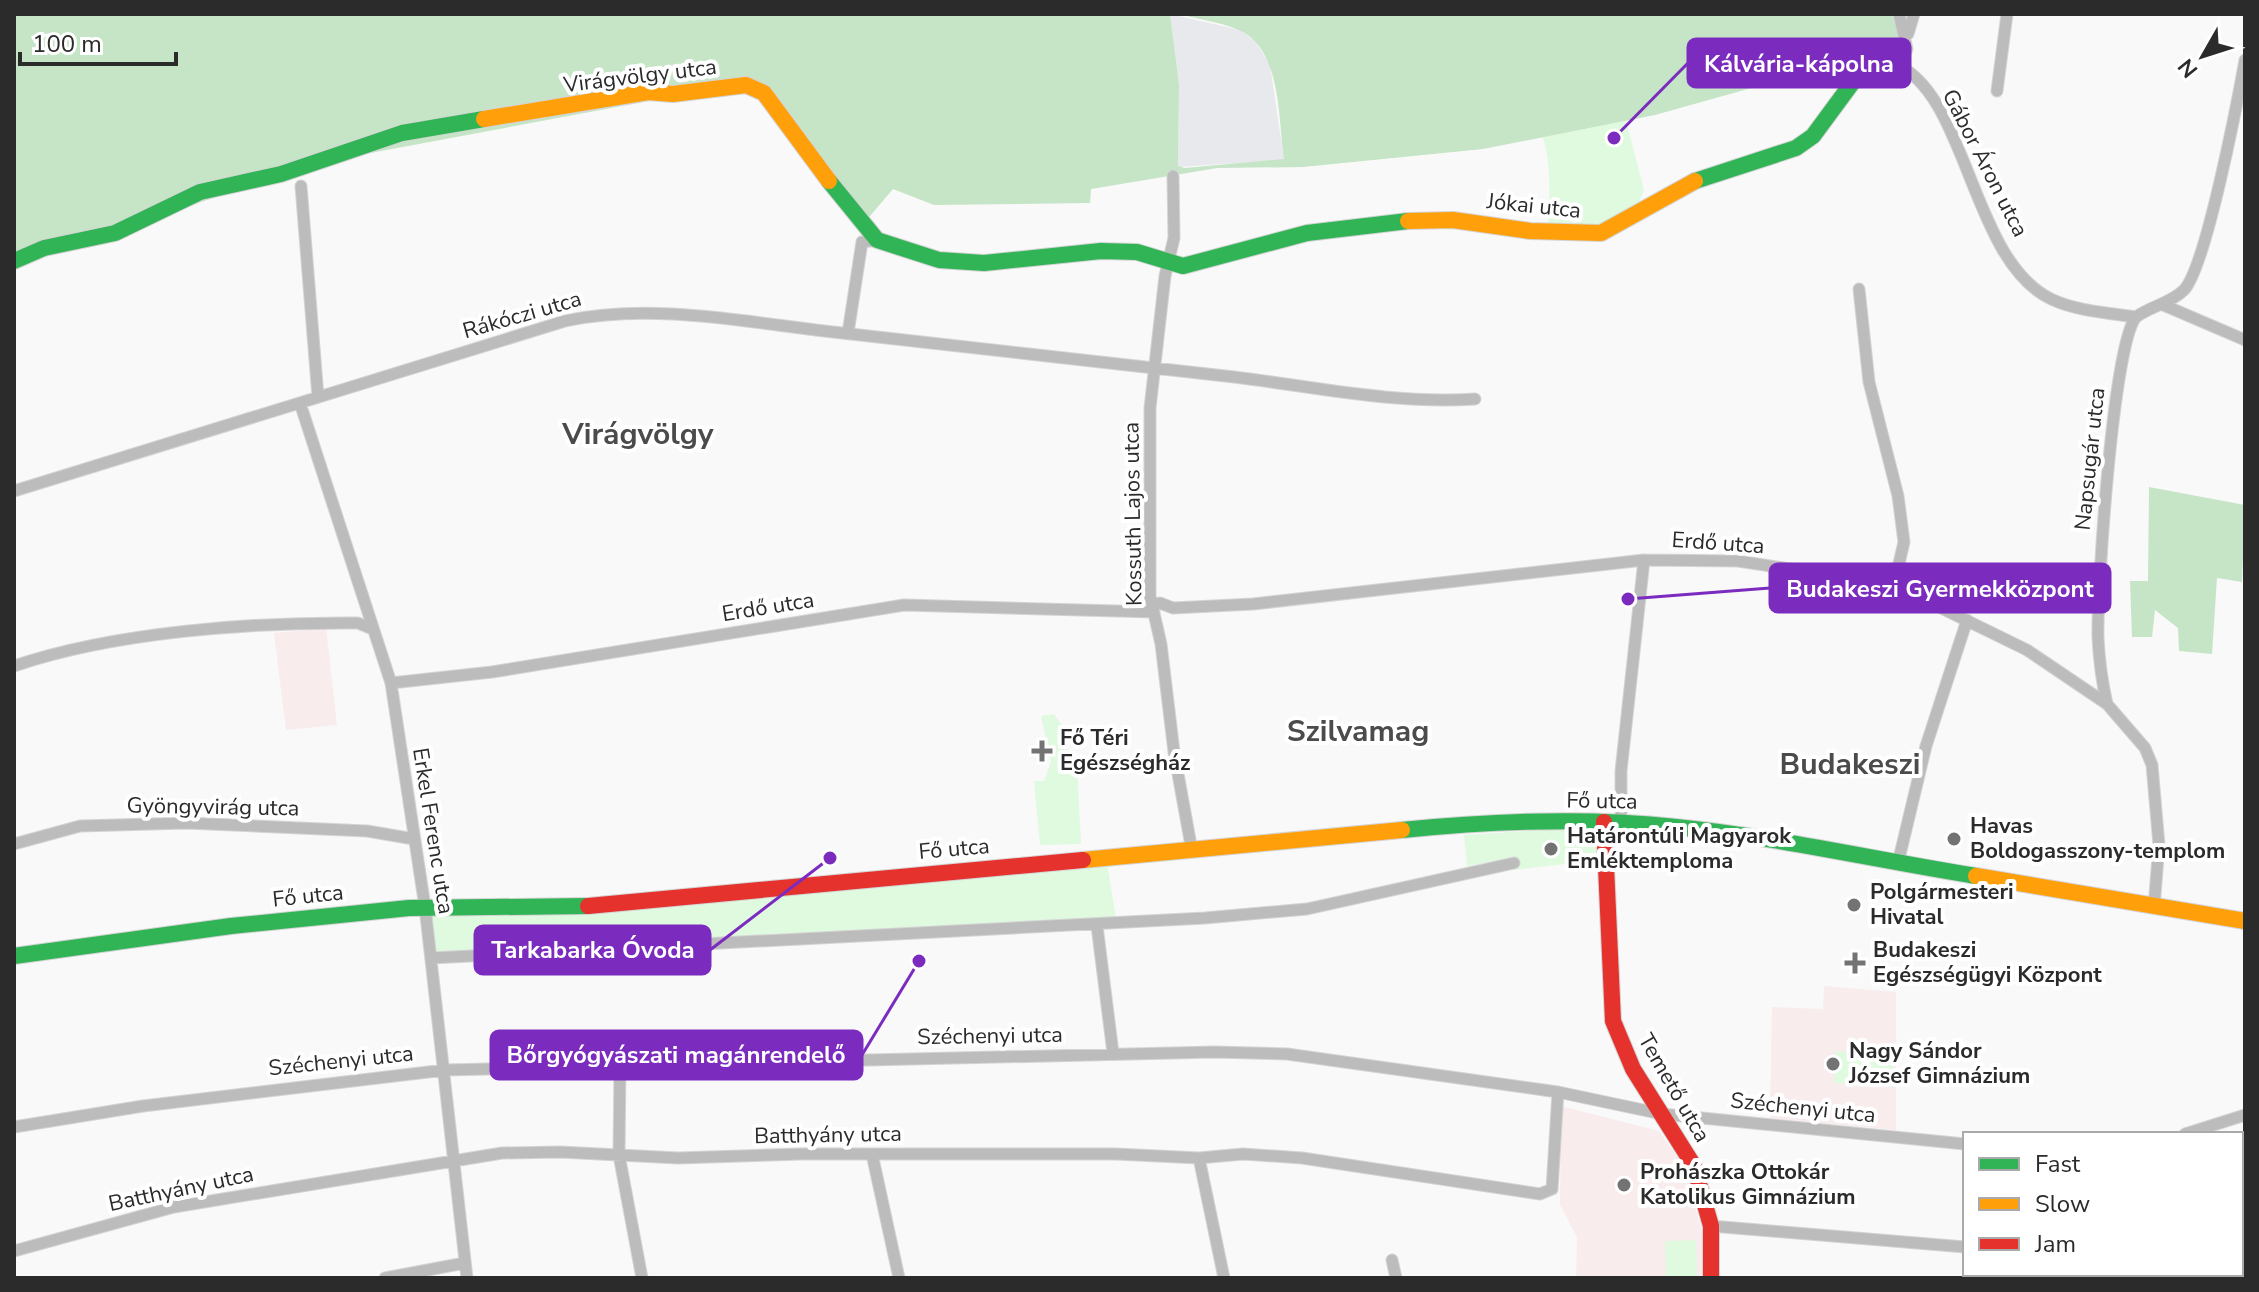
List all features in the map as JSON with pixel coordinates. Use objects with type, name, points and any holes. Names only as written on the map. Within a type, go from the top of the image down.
[{"type":"main road","name":"Jókai utca","points":[[1168,263],[1183,266],[1307,233],[1382,222],[1453,220],[1530,231],[1601,233],[1708,174],[1796,148],[1813,136],[1858,75],[1893,63]]},
{"type":"main road","name":"Virágvölgy utca","points":[[14,261],[51,245],[115,233],[200,192],[281,174],[402,133],[648,92],[673,94],[746,85],[769,99],[793,136],[877,240]]},
{"type":"main road","points":[[877,240],[939,260],[984,263],[1125,252],[1149,253],[1168,263]]},
{"type":"main road","name":"Fő utca","points":[[14,956],[231,926],[425,907],[582,907],[1461,824],[1612,822],[1678,827],[2245,921]]},
{"type":"main road","name":"Temető utca","points":[[1612,822],[1613,1021],[1633,1069],[1694,1166],[1711,1226],[1711,1278]]},
{"type":"street","points":[[1899,14],[1908,38]]},
{"type":"street","points":[[1893,63],[1902,59],[1914,14]]},
{"type":"street","points":[[1997,91],[2007,14]]},
{"type":"street","points":[[2136,317],[2175,298],[2190,282],[2222,174],[2245,60]]},
{"type":"street","name":"Gábor Áron utca","points":[[1893,63],[1915,76],[1934,101],[1993,229],[2017,269],[2051,299],[2136,317]]},
{"type":"street","name":"Kossuth Lajos utca","points":[[1173,176],[1174,238],[1154,368],[1149,441],[1154,612],[1192,851]]},
{"type":"street","points":[[301,186],[318,397]]},
{"type":"street","points":[[848,333],[862,242],[877,240]]},
{"type":"street","points":[[1859,289],[1869,382],[1896,486],[1904,542],[1894,585]]},
{"type":"street","points":[[2161,304],[2245,340]]},
{"type":"street","name":"Rákóczi utca","points":[[14,491],[565,321],[598,315],[652,313],[848,333],[1154,368],[1401,401],[1475,399]]},
{"type":"street","name":"Napsugár utca","points":[[2107,704],[2098,636],[2102,536],[2119,377],[2136,317]]},
{"type":"street","name":"Erkel Ferenc utca","points":[[300,403],[343,530],[370,628],[391,683],[425,907],[467,1278]]},
{"type":"street","points":[[1612,822],[1621,771],[1644,560]]},
{"type":"street","name":"Erdő utca","points":[[391,683],[492,672],[904,605],[1154,612],[1165,618],[1173,608],[1253,604],[1644,560],[1738,561],[1894,585],[2027,650],[2107,704],[2145,748],[2152,765],[2159,845],[2154,907]]},
{"type":"street","points":[[1898,863],[1926,746],[1967,620]]},
{"type":"street","points":[[14,666],[104,644],[271,623],[358,623],[370,628]]},
{"type":"street","name":"Gyöngyvirág utca","points":[[14,844],[80,826],[187,823],[367,831],[414,839]]},
{"type":"street","points":[[431,958],[1097,926],[1205,918],[1307,909],[1514,863]]},
{"type":"street","points":[[1097,926],[1113,1053]]},
{"type":"street","name":"Széchenyi utca","points":[[14,1127],[158,1104],[445,1070],[1113,1053],[1287,1054],[1558,1092],[1662,1114],[1963,1144]]},
{"type":"street","points":[[620,1064],[619,1155],[642,1278]]},
{"type":"street","name":"Batthyány utca","points":[[14,1251],[174,1207],[502,1153],[678,1158],[1116,1154],[1199,1158],[1243,1154],[1302,1158],[1540,1194],[1552,1189],[1558,1092]]},
{"type":"street","points":[[2191,1132],[2245,1115]]},
{"type":"street","points":[[872,1154],[899,1278]]},
{"type":"street","points":[[1199,1158],[1224,1278]]},
{"type":"street","points":[[1711,1226],[1963,1247]]},
{"type":"street","points":[[1392,1260],[1396,1278]]},
{"type":"street","points":[[385,1278],[465,1263]]},
{"type":"shaded area","points":[[1170,14],[1240,30],[1255,41],[1270,65],[1284,160],[1178,167],[1179,84]]},
{"type":"shaded area","points":[[326,628],[337,725],[286,730],[274,633]]},
{"type":"shaded area","name":"Nagy Sándor József Gimnázium","points":[[1824,986],[1896,992],[1896,1130],[1770,1118],[1772,1007],[1823,1009]]},
{"type":"shaded area","name":"Prohászka Ottokár Katolikus Gimnázium","points":[[1561,1106],[1659,1131],[1683,1165],[1704,1238],[1705,1278],[1576,1278],[1577,1237],[1560,1205]]},
{"type":"green space","points":[[14,14],[1170,14],[1179,84],[1178,166],[1185,168],[1284,159],[1271,69],[1253,39],[1239,30],[1178,14],[1892,14],[1902,46],[1655,115],[1483,149],[1303,167],[1217,168],[1091,189],[1090,203],[934,205],[893,189],[864,223],[764,93],[708,90],[306,165],[14,268]]},
{"type":"green space","points":[[1626,121],[1644,190],[1640,200],[1628,212],[1599,228],[1597,225],[1581,229],[1576,222],[1548,226],[1549,181],[1543,137]]},
{"type":"green space","points":[[2149,487],[2245,505],[2242,582],[2217,578],[2212,654],[2179,651],[2178,628],[2155,610],[2152,637],[2132,637],[2130,581],[2148,581]]},
{"type":"green space","points":[[1054,714],[1064,728],[1068,764],[1077,764],[1081,844],[1040,845],[1034,781],[1044,781],[1051,762],[1041,716]]},
{"type":"green space","points":[[1574,828],[1588,831],[1597,841],[1598,860],[1514,870],[1509,860],[1467,866],[1464,835]]},
{"type":"green space","points":[[1106,857],[1117,924],[431,958],[425,907],[582,907]]},
{"type":"green space","points":[[1836,1051],[1893,1055],[1891,1087],[1834,1083]]},
{"type":"green space","points":[[1696,1240],[1697,1278],[1666,1278],[1665,1241]]},
{"type":"traffic: fast","points":[[1695,181],[1796,148],[1813,136],[1858,75],[1893,63]]},
{"type":"traffic: fast","points":[[14,261],[44,248],[115,233],[200,192],[281,174],[402,133],[484,119]]},
{"type":"traffic: fast","points":[[829,181],[877,240],[939,260],[984,263],[1101,251],[1137,252],[1183,266],[1307,233],[1408,221]]},
{"type":"traffic: fast","points":[[1402,830],[1539,821],[1642,824],[1714,831],[1976,876]]},
{"type":"traffic: fast","points":[[14,956],[231,926],[409,908],[588,906]]},
{"type":"traffic: slow","points":[[484,119],[648,92],[673,94],[746,85],[764,93],[829,181]]},
{"type":"traffic: slow","points":[[1408,221],[1453,220],[1530,231],[1601,233],[1695,181]]},
{"type":"traffic: slow","points":[[1083,860],[1402,830]]},
{"type":"traffic: slow","points":[[1976,876],[2245,921]]},
{"type":"traffic: jam","points":[[1604,822],[1613,1021],[1633,1069],[1694,1166],[1711,1226],[1711,1278]]},
{"type":"traffic: jam","points":[[588,906],[1083,860]]},
{"type":"place","name":"Kálvária-kápolna","points":[[1614,138]]},
{"type":"place","name":"Budakeszi Gyermekközpont","points":[[1628,599]]},
{"type":"place","name":"Fő Téri Egészségház","points":[[1042,751]]},
{"type":"place","name":"Havas Boldogasszony-templom","points":[[1954,839]]},
{"type":"place","name":"Határontúli Magyarok Emléktemploma","points":[[1551,849]]},
{"type":"place","name":"Tarkabarka Óvoda","points":[[830,858]]},
{"type":"place","name":"Polgármesteri Hivatal","points":[[1854,905]]},
{"type":"place","name":"Bőrgyógyászati magánrendelő","points":[[919,961]]},
{"type":"place","name":"Budakeszi Egészségügyi Központ","points":[[1855,963]]},
{"type":"place","name":"Nagy Sándor József Gimnázium","points":[[1833,1064]]},
{"type":"place","name":"Prohászka Ottokár Katolikus Gimnázium","points":[[1624,1185]]},
{"type":"district","name":"Virágvölgy","points":[[638,434]]},
{"type":"district","name":"Szilvamag","points":[[1358,731]]},
{"type":"district","name":"Budakeszi","points":[[1850,764]]}]
